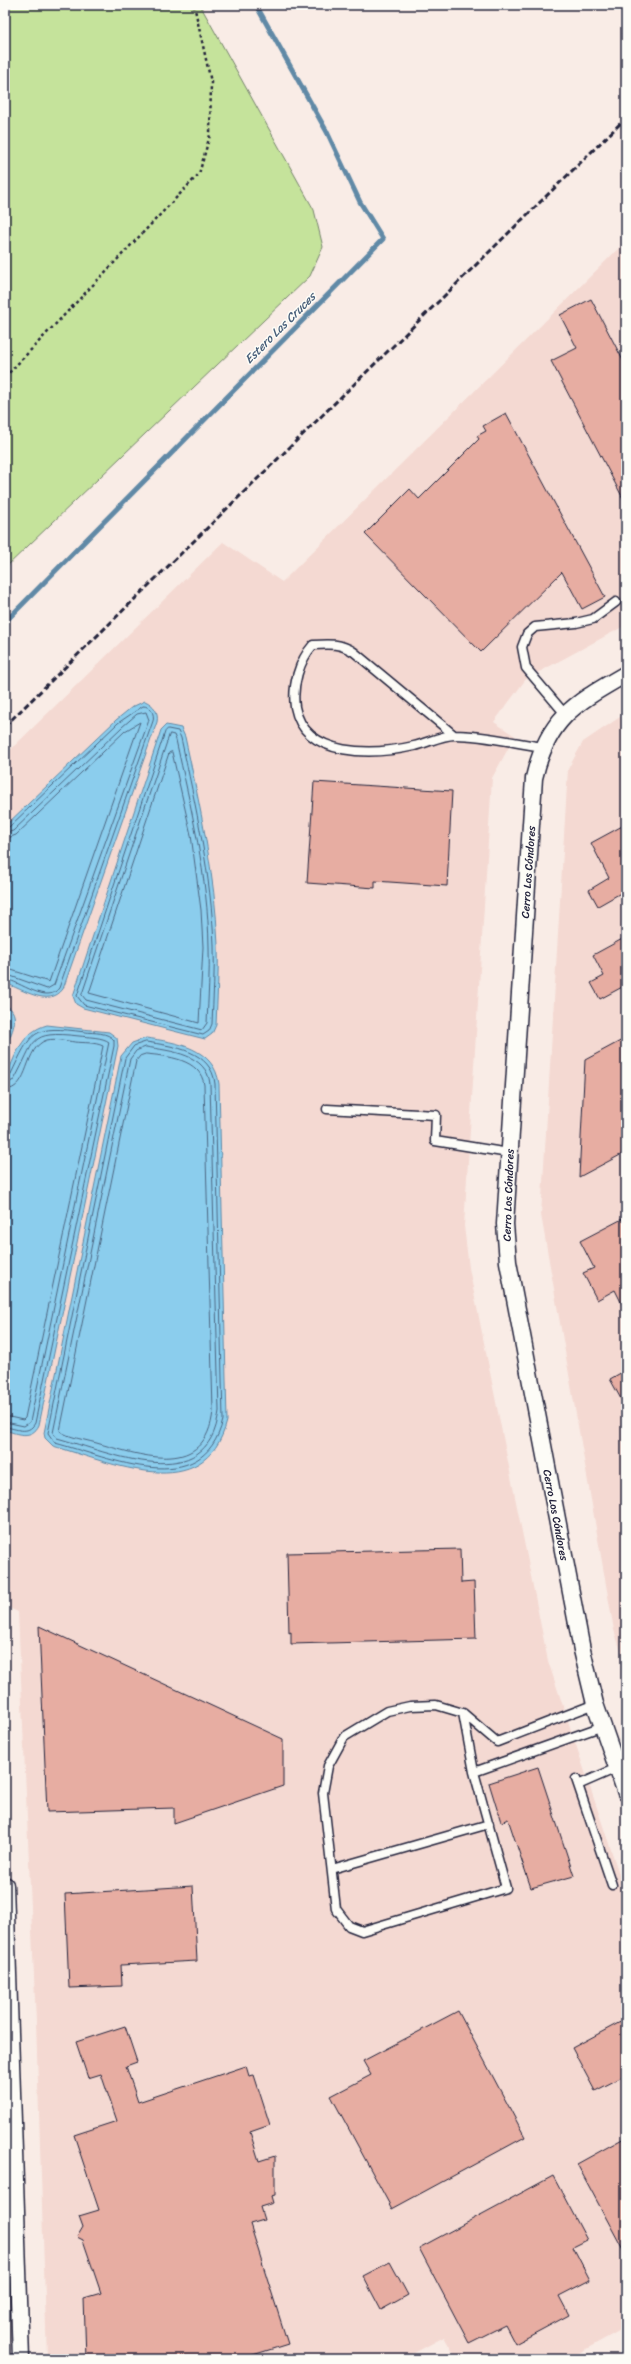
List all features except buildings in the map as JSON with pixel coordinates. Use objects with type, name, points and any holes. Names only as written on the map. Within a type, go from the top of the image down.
[{"type":"street","name":"Cerro Los Cóndores","points":[[626,674],[591,694],[565,714],[543,747],[534,778],[505,1224],[508,1262],[582,1650],[595,1704],[626,1793]]},
{"type":"street","points":[[5,1885],[21,2359]]},
{"type":"lane","points":[[565,714],[526,668],[522,647],[527,634],[535,627],[576,623],[593,618],[616,602]]},
{"type":"lane","points":[[454,734],[354,652],[344,646],[332,643],[312,645],[304,655],[297,676],[295,706],[299,721],[310,736],[332,748],[364,751],[413,746],[454,734],[543,747]]},
{"type":"lane","points":[[327,1109],[436,1115],[435,1141],[509,1153]]},
{"type":"lane","points":[[463,1713],[474,1772],[506,1888],[362,1931],[349,1926],[336,1909],[323,1793],[328,1766],[344,1737],[363,1724],[387,1711],[410,1706],[436,1705],[463,1713],[497,1742],[595,1704]]},
{"type":"lane","points":[[474,1772],[603,1726]]},
{"type":"lane","points":[[612,1885],[577,1782],[617,1768]]},
{"type":"lane","points":[[332,1869],[489,1824]]},
{"type":"path","points":[[5,377],[199,174],[210,135],[211,82],[194,5]]},
{"type":"shaded area","points":[[626,241],[626,625],[526,679],[494,722],[515,736],[492,778],[464,1226],[469,1268],[548,1661],[626,1895],[626,2327],[568,2359],[457,2359],[444,2337],[403,2359],[47,2359],[36,2022],[18,1612],[5,1606],[5,755],[223,542],[282,582]]},
{"type":"shaded area","points":[[626,713],[626,1667],[614,1630],[541,1215],[568,769],[583,742]]},
{"type":"green space","points":[[5,5],[200,5],[314,210],[323,247],[310,276],[5,568]]},
{"type":"water","points":[[145,701],[155,709],[157,722],[63,989],[50,997],[27,993],[5,983],[5,826],[116,720],[132,707]]},
{"type":"water","points":[[166,725],[181,728],[185,737],[201,814],[214,892],[218,955],[216,1025],[212,1034],[205,1039],[83,1008],[76,1004],[73,996],[161,730]]},
{"type":"water","points":[[5,1005],[13,1013],[14,1024],[5,1047]]},
{"type":"water","points":[[47,1025],[109,1032],[117,1038],[118,1046],[39,1425],[32,1433],[24,1435],[5,1430],[5,1079],[20,1046],[25,1039],[38,1028]]},
{"type":"water","points":[[146,1038],[181,1045],[202,1055],[210,1062],[216,1072],[219,1084],[227,1421],[216,1447],[199,1463],[177,1471],[153,1472],[127,1468],[101,1461],[53,1446],[45,1438],[44,1433],[121,1056],[132,1043]]},
{"type":"waterway","name":"Estero Las Cruces","points":[[5,622],[383,239],[360,202],[327,132],[256,5]]},
{"type":"railway","points":[[5,726],[626,118]]}]
